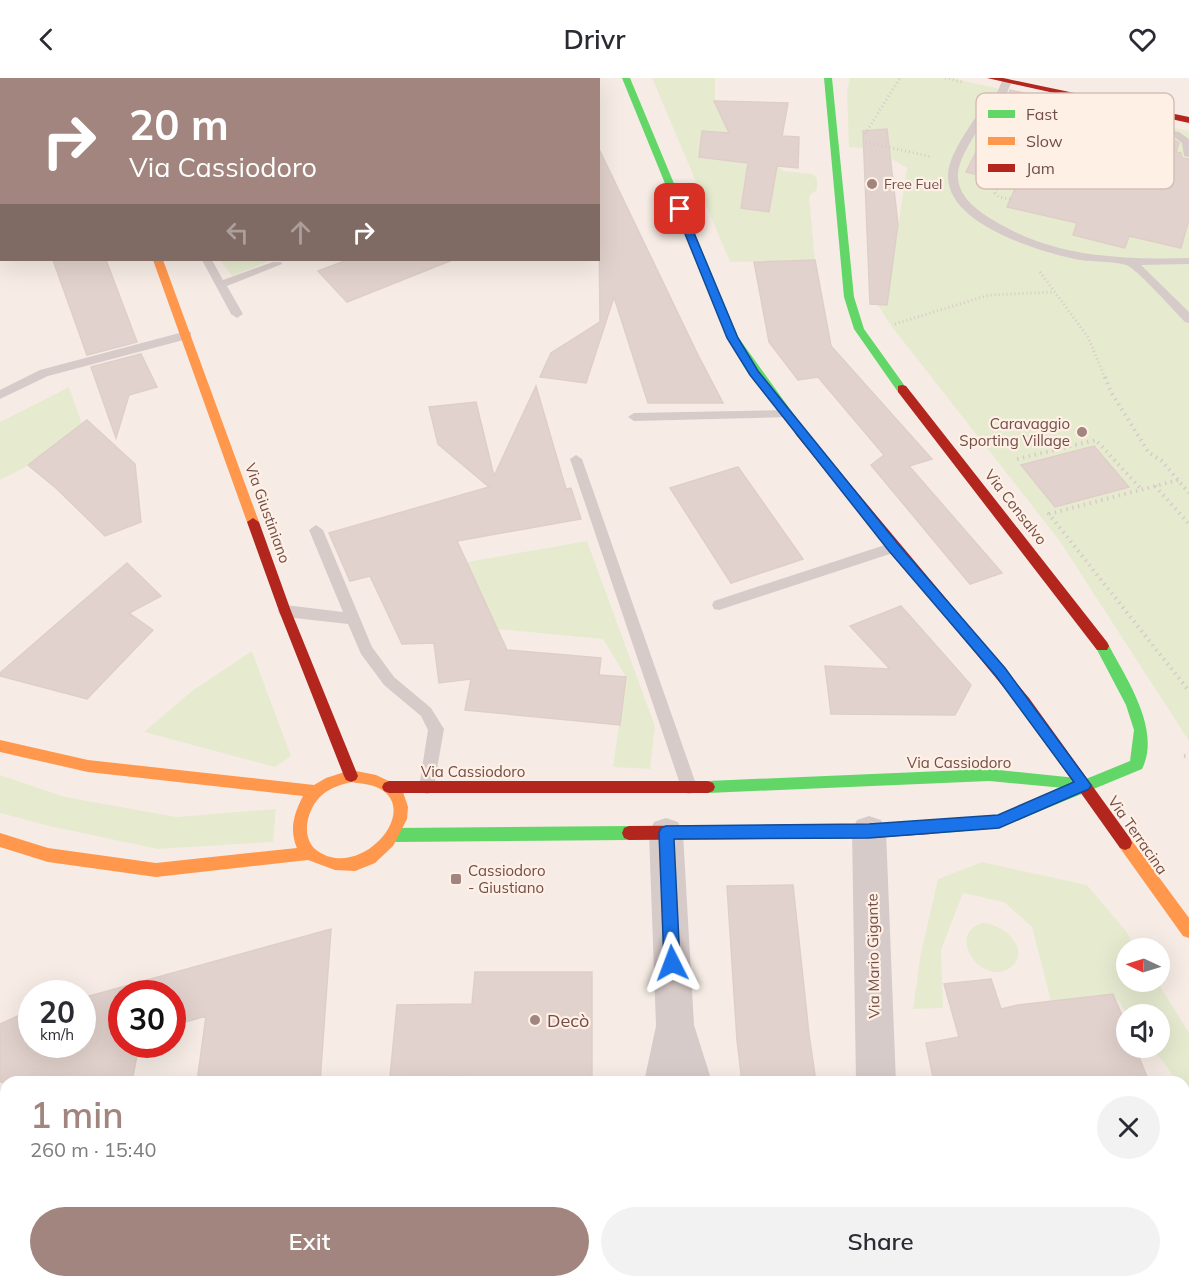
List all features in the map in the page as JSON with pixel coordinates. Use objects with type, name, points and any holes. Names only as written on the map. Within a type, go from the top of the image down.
[{"type":"main road","name":"Via Terracina","points":[[626,78],[733,338],[754,373],[894,547],[1001,672],[1084,785],[1149,880],[1189,931]]},
{"type":"main road","name":"Via Consalvo","points":[[828,78],[849,297],[859,329],[878,358],[1100,642],[1133,705],[1141,730],[1137,765],[1084,785]]},
{"type":"main road","points":[[991,78],[1063,93]]},
{"type":"main road","points":[[1174,117],[1189,120]]},
{"type":"main road","name":"Via Giustiniano","points":[[158,261],[187,334],[285,611],[351,776]]},
{"type":"main road","points":[[0,746],[88,766],[315,791]]},
{"type":"main road","name":"Via Cassiodoro","points":[[389,787],[689,787],[989,775],[1084,785]]},
{"type":"main road","points":[[351,776],[375,779],[389,787],[398,799],[401,814],[396,835],[385,848],[370,859],[353,865],[324,862],[310,853],[299,836],[299,820],[304,804],[315,791],[334,780],[351,776]]},
{"type":"main road","points":[[396,835],[869,831],[999,822],[1084,785]]},
{"type":"main road","points":[[0,840],[48,855],[156,870],[310,853]]},
{"type":"street","name":"Via Mario Gigante","points":[[869,831],[876,1076]]},
{"type":"street","points":[[665,1076],[675,1026],[666,833]]},
{"type":"street","points":[[675,1026],[690,1076]]},
{"type":"lane","points":[[1002,93],[1007,81]]},
{"type":"lane","points":[[976,124],[957,163],[953,175],[954,185],[970,208],[999,229],[1032,244],[1078,256],[1130,261],[1189,261]]},
{"type":"lane","points":[[1174,134],[1187,142],[1188,154]]},
{"type":"lane","points":[[208,261],[237,314]]},
{"type":"lane","points":[[1130,261],[1189,319]]},
{"type":"lane","points":[[222,284],[277,264]]},
{"type":"lane","points":[[0,395],[44,373],[187,334]]},
{"type":"lane","points":[[634,417],[786,414]]},
{"type":"lane","points":[[576,459],[689,787]]},
{"type":"lane","points":[[316,530],[366,650],[389,681],[426,712],[436,729],[427,787]]},
{"type":"lane","points":[[720,605],[894,547]]},
{"type":"lane","points":[[285,611],[353,619]]},
{"type":"path","points":[[900,78],[861,141],[957,163]]},
{"type":"path","points":[[997,189],[995,193],[999,197],[1010,199]]},
{"type":"path","points":[[1032,244],[1041,274],[1088,337],[1111,392],[1149,453],[1162,461],[1189,493]]},
{"type":"path","points":[[901,333],[894,325],[989,295],[1054,292]]},
{"type":"path","points":[[1017,459],[1096,440],[1142,490]]},
{"type":"path","points":[[1178,480],[1049,514],[1188,688]]},
{"type":"path","points":[[1155,486],[1189,524]]},
{"type":"green space","points":[[652,78],[715,78],[715,101],[728,134],[784,171],[812,174],[817,178],[817,190],[809,196],[815,260],[730,262]]},
{"type":"green space","name":"Caravaggio Sporting Village","points":[[850,78],[951,78],[1018,93],[976,93],[976,189],[1174,189],[1174,128],[1189,131],[1189,741],[1059,540],[889,323],[878,305],[873,282],[896,240],[907,168],[875,149],[849,147],[847,91]]},
{"type":"green space","points":[[221,261],[269,261],[232,276]]},
{"type":"green space","points":[[69,387],[82,424],[24,468],[0,480],[0,422]]},
{"type":"green space","points":[[587,541],[655,726],[650,769],[613,767],[626,677],[603,639],[497,629],[467,562]]},
{"type":"green space","points":[[252,651],[291,756],[275,767],[144,732],[192,691]]},
{"type":"green space","points":[[0,775],[65,797],[177,817],[276,809],[273,842],[158,849],[49,826],[0,813]]},
{"type":"green space","points":[[982,862],[1087,885],[1130,938],[1116,938],[1116,992],[1164,992],[1189,1033],[1189,1076],[1173,1076],[1160,1058],[1170,1058],[1170,1004],[1120,1004],[1113,994],[1051,1001],[1032,927],[1004,902],[963,893],[941,950],[943,1008],[913,1009],[921,952],[938,879]]},
{"type":"green space","points":[[982,923],[1000,928],[1014,940],[1018,948],[1018,955],[1015,963],[1008,969],[997,972],[987,970],[971,956],[967,947],[967,937],[972,929]]},
{"type":"building","points":[[714,101],[788,103],[782,136],[799,137],[798,168],[777,166],[769,212],[741,208],[748,163],[699,157],[702,131],[729,133]]},
{"type":"building","points":[[887,129],[898,224],[887,305],[870,304],[863,131]]},
{"type":"building","points":[[1174,139],[1179,143],[1176,152],[1181,153],[1182,158],[1189,159],[1189,219],[1181,248],[1129,236],[1125,248],[1073,235],[1077,223],[1007,207],[1015,189],[1174,189]]},
{"type":"building","points":[[600,151],[723,403],[648,403],[614,297],[586,383],[540,377],[551,353],[600,322]]},
{"type":"building","points":[[976,152],[976,174],[966,172]]},
{"type":"building","points":[[815,260],[831,346],[932,459],[909,466],[1002,573],[970,584],[871,465],[884,455],[818,377],[798,380],[769,342],[754,262]]},
{"type":"building","points":[[53,261],[106,261],[137,342],[87,355]]},
{"type":"building","points":[[344,261],[450,261],[347,302],[318,271]]},
{"type":"building","points":[[141,354],[157,387],[129,395],[116,438],[91,367]]},
{"type":"building","points":[[536,386],[566,489],[571,488],[581,519],[457,541],[507,650],[601,658],[599,675],[626,677],[620,725],[465,710],[471,679],[439,683],[434,643],[402,644],[370,576],[350,581],[329,533],[489,487],[438,444],[429,407],[476,402],[494,476]]},
{"type":"building","points":[[87,420],[135,464],[141,522],[105,536],[57,489],[28,465]]},
{"type":"building","points":[[1094,446],[1129,487],[1055,507],[1021,465]]},
{"type":"building","points":[[738,467],[803,559],[731,583],[670,488]]},
{"type":"building","points":[[127,563],[161,596],[129,613],[153,630],[87,699],[0,676],[0,673]]},
{"type":"building","points":[[901,606],[971,685],[955,715],[831,714],[825,666],[890,669],[850,626]]},
{"type":"building","points":[[793,885],[815,1076],[741,1076],[727,886]]},
{"type":"building","points":[[331,929],[320,1076],[198,1076],[206,1016],[186,1022],[186,980],[147,980]]},
{"type":"building","points":[[475,972],[592,972],[592,1076],[390,1076],[397,1005],[472,1004]]},
{"type":"building","points":[[991,979],[1001,1009],[1113,994],[1117,1004],[1116,1058],[1139,1058],[1147,1076],[933,1076],[926,1043],[959,1037],[944,984]]},
{"type":"building","points":[[108,991],[108,1058],[136,1058],[133,1076],[0,1076],[0,1024],[18,1016],[18,1058],[96,1058],[96,994]]},
{"type":"traffic: fast","points":[[626,78],[733,338],[801,433]]},
{"type":"traffic: fast","points":[[828,78],[849,297],[859,329],[902,389]]},
{"type":"traffic: fast","points":[[931,827],[999,822],[1137,765],[1141,730],[1133,705],[1102,646]]},
{"type":"traffic: fast","points":[[708,787],[989,775],[1082,784]]},
{"type":"traffic: fast","points":[[396,835],[629,833]]},
{"type":"traffic: slow","points":[[158,261],[253,522]]},
{"type":"traffic: slow","points":[[0,746],[88,766],[315,791]]},
{"type":"traffic: slow","points":[[351,776],[371,779],[390,788],[398,797],[401,807],[395,830],[379,851],[360,863],[345,865],[320,859],[311,854],[304,847],[300,829],[304,810],[314,793],[327,784],[351,776]]},
{"type":"traffic: slow","points":[[0,840],[48,855],[156,870],[310,853]]},
{"type":"traffic: slow","points":[[1125,843],[1189,931]]},
{"type":"traffic: jam","points":[[991,78],[1062,93]]},
{"type":"traffic: jam","points":[[1174,117],[1189,120]]},
{"type":"traffic: jam","points":[[902,389],[1102,646]]},
{"type":"traffic: jam","points":[[801,433],[1024,702],[1125,843]]},
{"type":"traffic: jam","points":[[253,522],[285,611],[351,776]]},
{"type":"traffic: jam","points":[[389,787],[708,787]]},
{"type":"traffic: jam","points":[[629,833],[869,831],[931,827]]},
{"type":"place","name":"Free Fuel","points":[[872,184]]},
{"type":"place","name":"Caravaggio Sporting Village","points":[[1082,432]]},
{"type":"place","name":"Cassiodoro - Giustiano","points":[[456,879]]},
{"type":"place","name":"Decò","points":[[535,1020]]},
{"type":"route","points":[[672,963],[666,833],[869,831],[999,822],[1084,785],[1001,672],[894,547],[754,373],[733,338],[680,209]]}]
